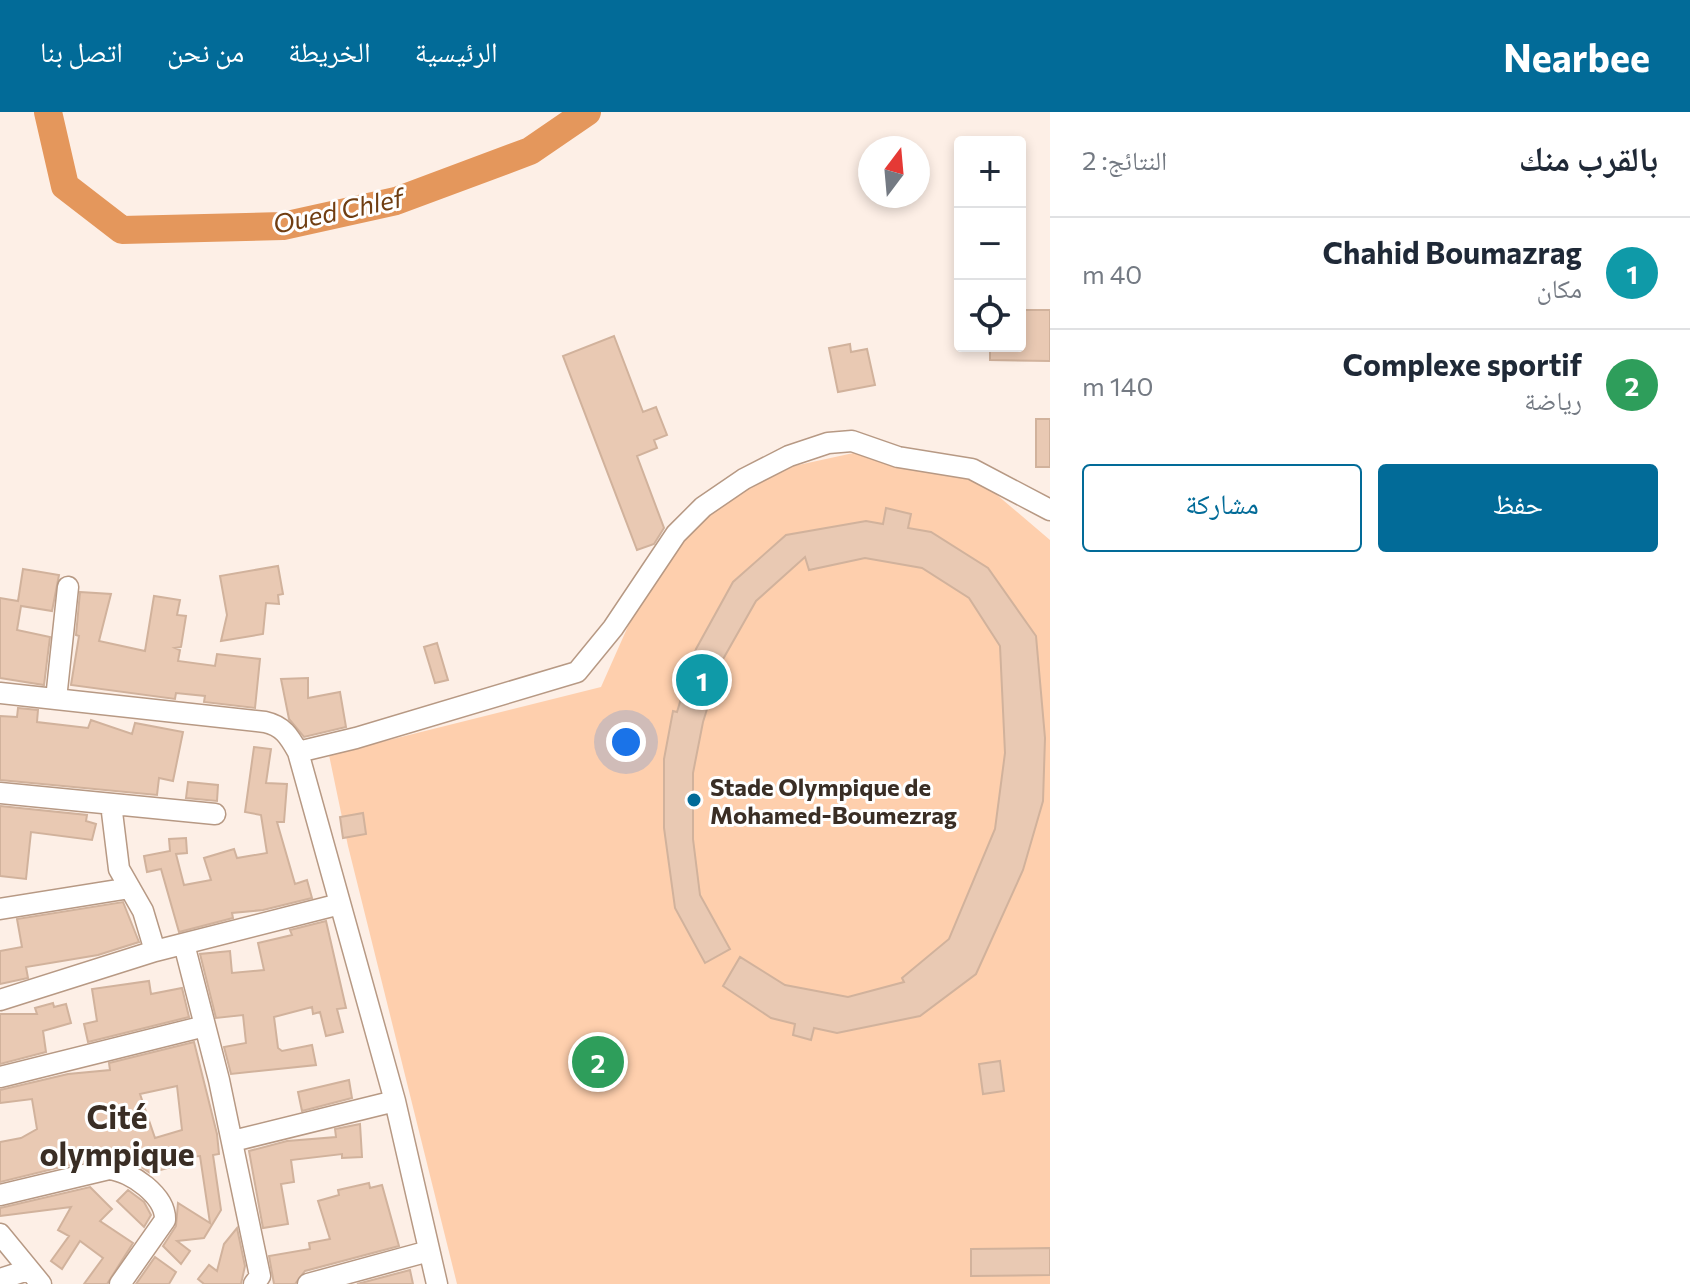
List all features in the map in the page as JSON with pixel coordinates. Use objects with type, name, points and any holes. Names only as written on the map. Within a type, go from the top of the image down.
[{"type":"street","points":[[298,752],[356,738],[577,672],[613,628],[676,534],[703,507],[789,456],[828,443],[852,441],[898,457],[972,469],[1050,510]]},
{"type":"street","points":[[56,699],[68,587]]},
{"type":"street","points":[[0,693],[265,722],[284,730],[298,752],[395,1101],[437,1284]]},
{"type":"street","points":[[0,793],[215,814]]},
{"type":"street","points":[[111,804],[115,856],[143,911],[155,951]]},
{"type":"street","points":[[0,909],[130,888]]},
{"type":"street","points":[[0,1000],[155,951],[340,904]]},
{"type":"street","points":[[184,944],[233,1141],[262,1281]]},
{"type":"street","points":[[0,1077],[205,1026]]},
{"type":"street","points":[[233,1141],[395,1101]]},
{"type":"street","points":[[0,1195],[109,1169],[120,1170],[138,1181],[162,1205],[165,1220],[120,1284]]},
{"type":"street","points":[[0,1234],[34,1277]]},
{"type":"street","points":[[308,1284],[429,1251]]},
{"type":"street","points":[[0,1279],[34,1277]]},
{"type":"shaded area","points":[[858,452],[970,472],[1050,540],[1050,1284],[457,1284],[348,846],[329,755],[601,687],[637,606],[700,519],[780,469]]},
{"type":"building","points":[[1026,310],[1050,310],[1050,361],[990,360],[990,352],[1026,352]]},
{"type":"building","points":[[614,336],[643,412],[656,407],[667,435],[654,440],[657,448],[637,456],[664,528],[654,544],[637,550],[563,356]]},
{"type":"building","points":[[850,344],[851,352],[867,349],[875,385],[838,392],[829,348]]},
{"type":"building","points":[[1036,419],[1050,419],[1050,467],[1036,467]]},
{"type":"building","points":[[886,508],[911,514],[908,528],[931,532],[988,568],[1036,636],[1045,738],[1043,801],[1023,870],[976,974],[920,1016],[837,1033],[814,1028],[811,1040],[793,1035],[795,1024],[771,1018],[723,986],[740,957],[785,985],[848,997],[904,982],[902,978],[949,939],[995,829],[1005,753],[1000,646],[969,598],[922,568],[865,558],[809,570],[805,557],[756,601],[722,661],[703,722],[693,773],[693,839],[700,895],[730,949],[705,963],[675,908],[664,828],[664,759],[673,711],[677,712],[696,649],[733,582],[786,535],[866,521],[883,524]]},
{"type":"building","points":[[278,566],[283,594],[278,595],[279,604],[266,603],[263,634],[221,641],[227,615],[220,576]]},
{"type":"building","points":[[23,569],[59,575],[52,611],[21,606],[17,630],[50,637],[44,685],[0,678],[0,598],[18,601]]},
{"type":"building","points":[[80,592],[111,594],[99,641],[145,651],[154,596],[180,600],[177,615],[186,616],[181,647],[175,648],[180,650],[178,661],[215,666],[217,654],[260,659],[255,708],[204,702],[205,696],[176,693],[175,699],[71,685],[79,636],[76,635]]},
{"type":"building","points":[[437,643],[448,680],[435,683],[424,647]]},
{"type":"building","points":[[308,678],[308,698],[340,692],[346,727],[304,737],[289,719],[281,679]]},
{"type":"building","points":[[18,708],[38,710],[37,722],[88,728],[91,720],[132,734],[135,723],[183,732],[173,781],[159,778],[157,795],[0,780],[0,716],[17,717]]},
{"type":"building","points":[[254,747],[271,749],[266,783],[287,784],[284,822],[277,822],[295,884],[307,880],[312,898],[263,910],[232,913],[233,918],[179,932],[161,869],[147,872],[144,856],[170,851],[169,839],[186,838],[187,853],[176,854],[184,885],[211,880],[204,858],[234,849],[237,858],[267,853],[261,815],[245,812]]},
{"type":"building","points":[[188,782],[218,785],[217,801],[186,798]]},
{"type":"building","points":[[0,806],[87,815],[86,821],[96,824],[92,840],[31,832],[26,879],[0,876]]},
{"type":"building","points":[[363,813],[366,834],[343,838],[340,817]]},
{"type":"building","points":[[123,902],[139,942],[98,955],[26,967],[28,978],[0,984],[0,951],[22,947],[17,919]]},
{"type":"building","points":[[326,921],[346,1008],[337,1009],[343,1032],[326,1036],[320,1012],[313,1014],[312,1007],[274,1017],[278,1048],[282,1051],[312,1045],[316,1065],[231,1074],[224,1047],[246,1043],[243,1015],[216,1018],[200,954],[230,951],[232,973],[264,970],[258,943],[292,935],[290,930]]},
{"type":"building","points":[[149,981],[151,994],[182,988],[189,1017],[88,1042],[84,1024],[97,1021],[92,989]]},
{"type":"building","points":[[53,1003],[54,1007],[66,1004],[71,1023],[43,1031],[46,1052],[0,1064],[0,1014],[37,1014],[35,1008]]},
{"type":"building","points":[[194,1042],[217,1134],[219,1154],[213,1155],[221,1210],[204,1238],[177,1241],[190,1251],[181,1264],[163,1246],[176,1226],[178,1203],[210,1223],[200,1156],[169,1159],[171,1167],[150,1173],[141,1167],[138,1156],[106,1156],[0,1182],[0,1142],[21,1138],[37,1129],[32,1099],[0,1103],[0,1090],[68,1074],[110,1070],[109,1063]],"holes":[[[177,1086],[182,1130],[155,1138],[140,1094]]]},
{"type":"building","points":[[1000,1061],[1004,1091],[983,1094],[979,1064]]},
{"type":"building","points":[[349,1080],[352,1098],[302,1111],[298,1092]]},
{"type":"building","points":[[360,1124],[362,1157],[342,1158],[342,1154],[291,1160],[294,1182],[281,1184],[288,1224],[263,1228],[249,1151],[287,1141],[336,1137],[335,1129]]},
{"type":"building","points":[[369,1183],[370,1188],[382,1185],[399,1246],[305,1271],[295,1284],[274,1284],[269,1256],[310,1249],[309,1243],[330,1239],[318,1201],[339,1195],[338,1190]]},
{"type":"building","points":[[90,1187],[112,1209],[100,1221],[133,1243],[107,1284],[84,1284],[103,1258],[80,1241],[62,1269],[51,1261],[69,1236],[58,1230],[71,1207],[0,1216],[0,1208]]},
{"type":"building","points":[[128,1190],[144,1202],[151,1215],[144,1227],[117,1201]]},
{"type":"building","points":[[237,1228],[245,1266],[241,1284],[204,1284],[198,1279],[209,1265],[217,1271],[224,1244]]},
{"type":"building","points":[[1050,1248],[1050,1275],[971,1276],[971,1249]]},
{"type":"building","points":[[155,1257],[176,1272],[169,1284],[136,1284]]},
{"type":"building","points":[[410,1270],[413,1284],[357,1284]]},
{"type":"waterway","name":"Oued Chlef","points":[[48,112],[65,186],[122,230],[283,226],[396,201],[530,151],[587,112]]},
{"type":"place","name":"Chahid Boumazrag","points":[[702,680]]},
{"type":"place","name":"Stade Olympique de Mohamed-Boumezrag","points":[[694,800]]},
{"type":"place","name":"Complexe sportif","points":[[598,1062]]},
{"type":"district","name":"Cité olympique","points":[[117,1134]]}]
